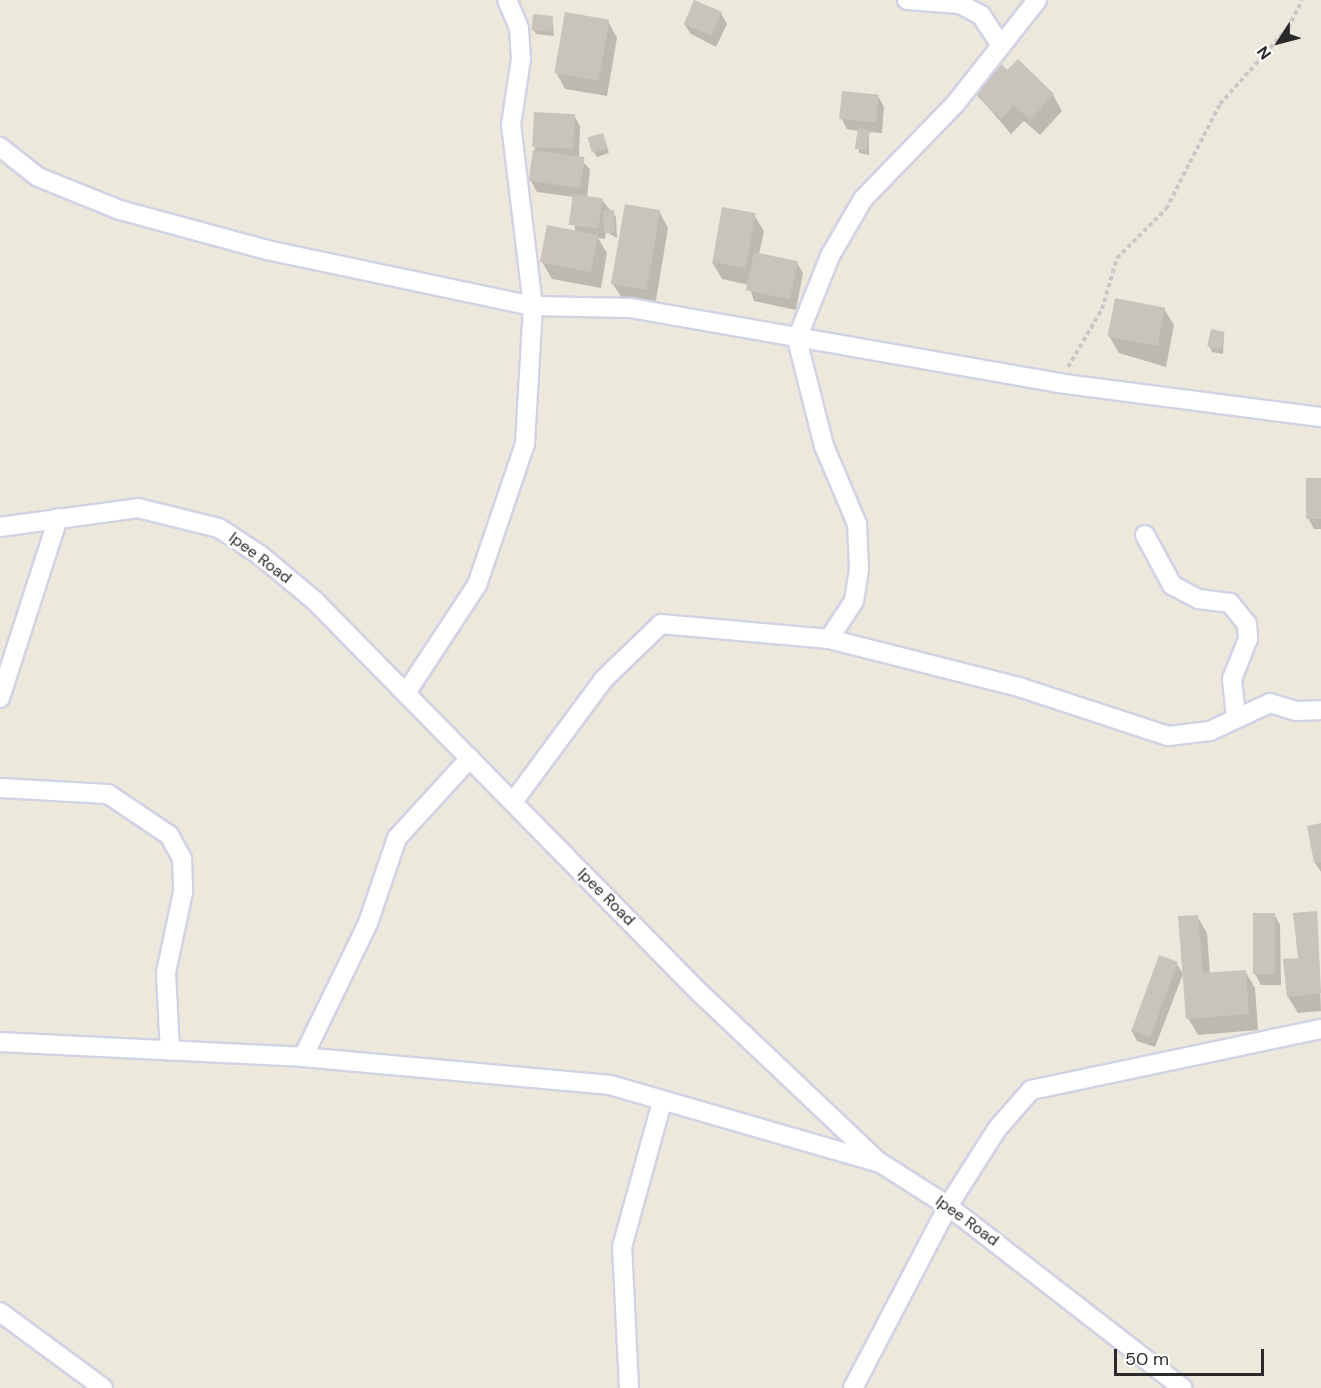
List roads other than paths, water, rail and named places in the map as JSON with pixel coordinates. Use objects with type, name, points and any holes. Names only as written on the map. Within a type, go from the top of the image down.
[{"type":"street","points":[[406,693],[477,585],[511,495],[525,444],[533,306],[511,125],[519,28],[507,0]]},
{"type":"street","points":[[907,0],[960,4],[981,15],[999,44]]},
{"type":"street","points":[[829,639],[854,601],[859,568],[857,524],[824,446],[797,339],[830,256],[863,199],[955,104],[999,44],[1037,0]]},
{"type":"street","points":[[0,147],[38,177],[120,210],[267,250],[533,306],[630,308],[1058,383],[1321,417]]},
{"type":"street","name":"Ipee Road","points":[[0,527],[138,508],[219,528],[315,601],[700,993],[879,1162],[948,1206],[1183,1388]]},
{"type":"street","points":[[0,698],[58,518]]},
{"type":"street","points":[[1145,535],[1173,585],[1198,599],[1230,603],[1247,624],[1248,639],[1232,679],[1236,715]]},
{"type":"street","points":[[513,802],[604,680],[661,624],[829,639],[1034,691],[1168,736],[1210,731],[1236,715],[1270,703],[1296,711],[1321,710]]},
{"type":"street","points":[[303,1058],[368,922],[397,838],[470,758]]},
{"type":"street","points":[[0,788],[108,794],[169,835],[182,858],[183,892],[166,973],[170,1051]]},
{"type":"street","points":[[853,1388],[948,1206],[997,1129],[1031,1089],[1321,1029]]},
{"type":"street","points":[[0,1042],[303,1058],[610,1085],[662,1102],[879,1162]]},
{"type":"street","points":[[629,1388],[622,1247],[662,1102]]},
{"type":"street","points":[[0,1312],[103,1388]]}]
